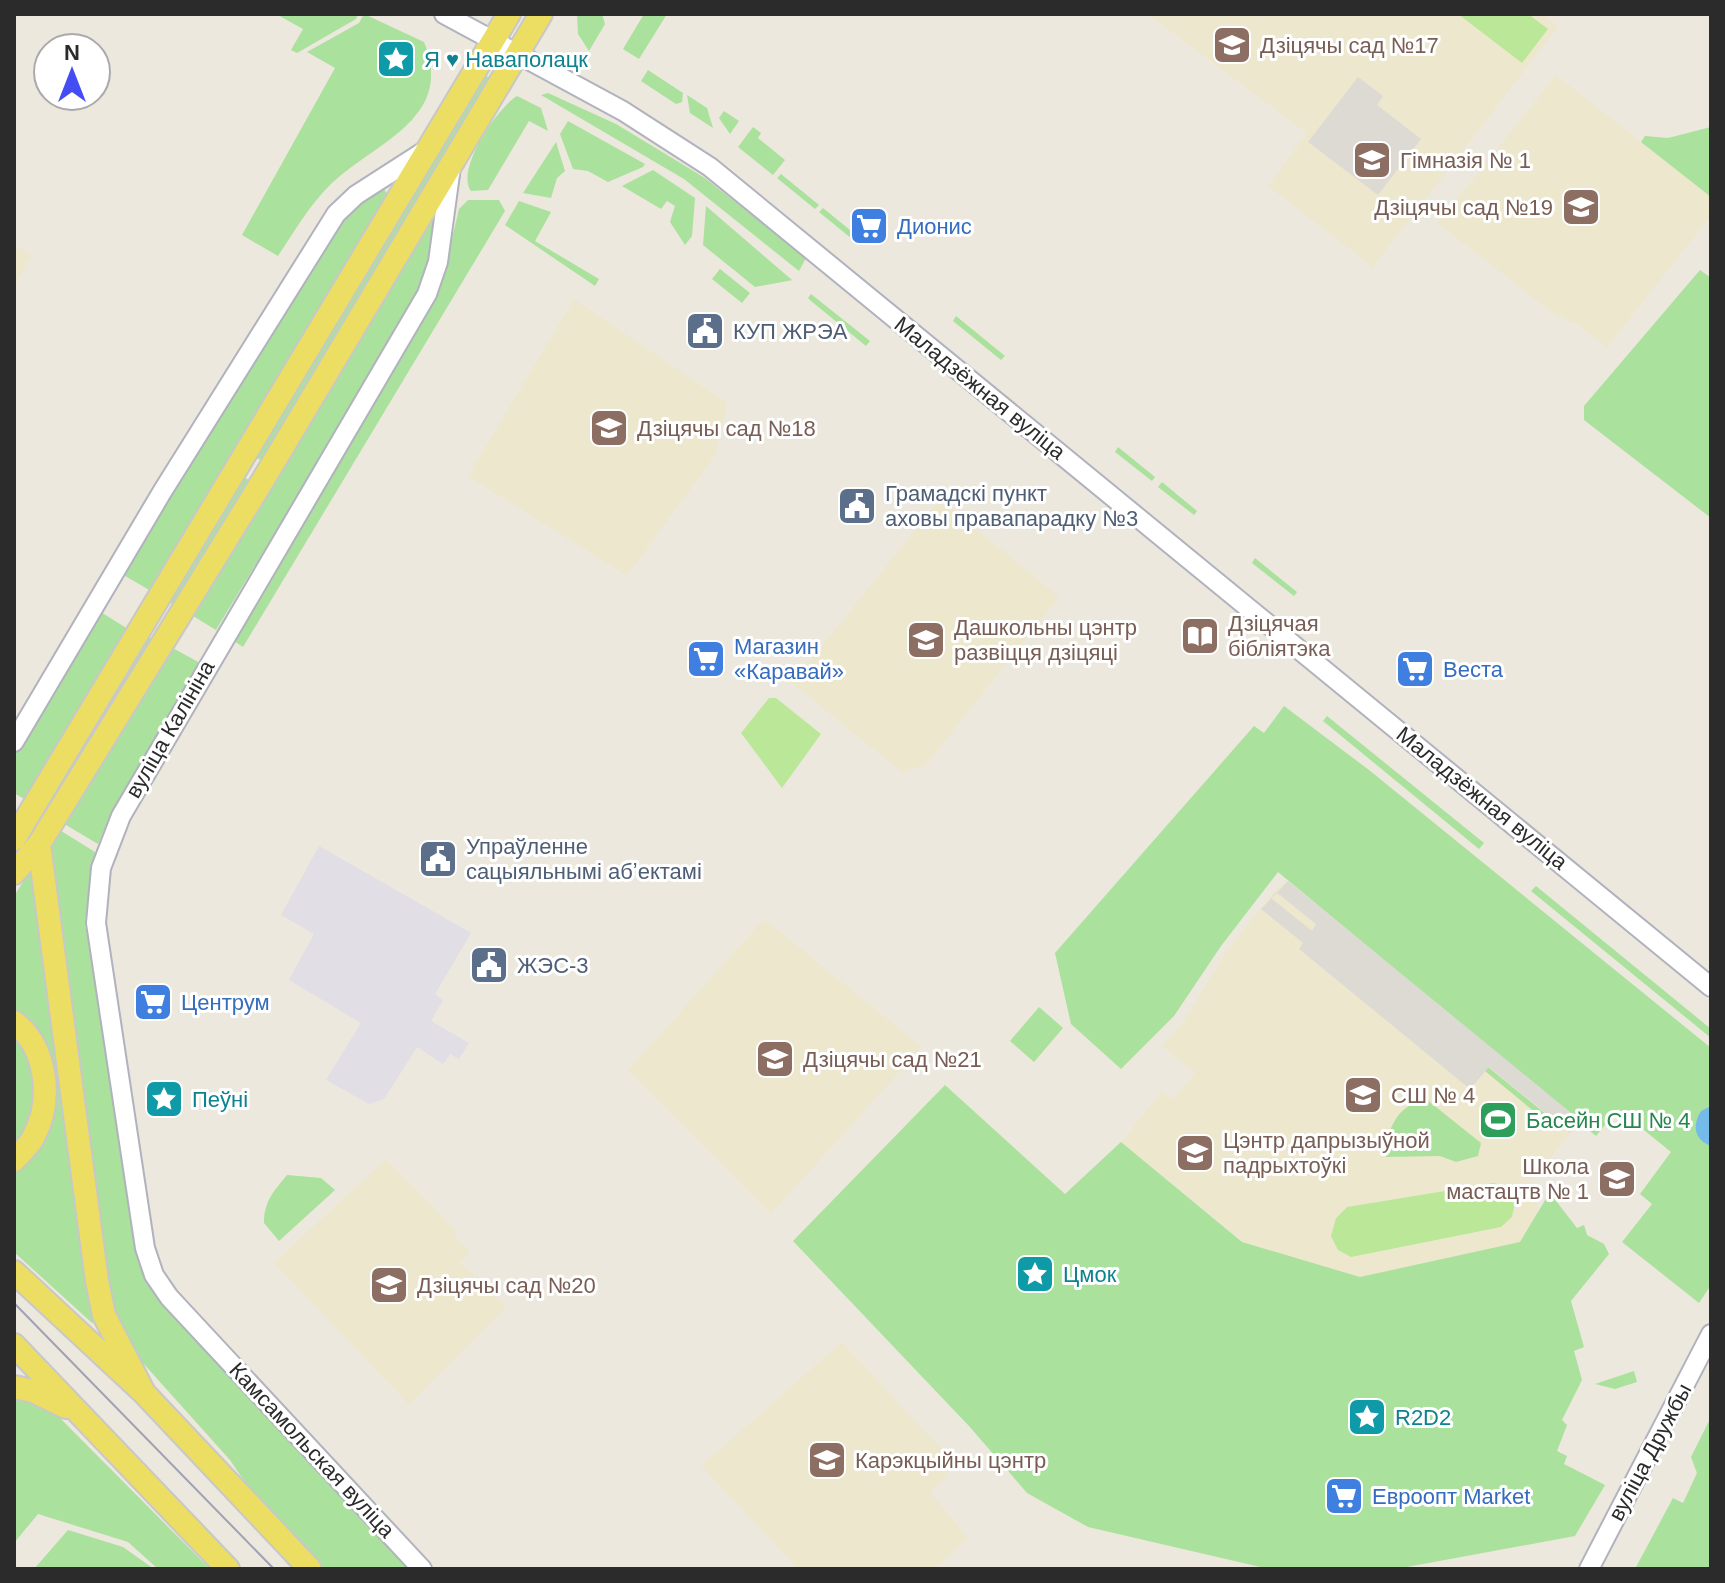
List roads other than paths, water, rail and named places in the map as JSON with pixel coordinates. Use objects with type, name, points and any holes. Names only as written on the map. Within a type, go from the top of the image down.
[{"type":"main road","points":[[15,834],[509,14]]},
{"type":"main road","name":"вуліца Калініна","points":[[14,873],[39,844],[263,480],[541,14]]},
{"type":"main road","points":[[238,466],[263,480]]},
{"type":"main road","points":[[71,743],[93,755]]},
{"type":"main road","points":[[39,844],[97,1281],[104,1315],[144,1393]]},
{"type":"main road","points":[[14,1022],[37,1047],[45,1077],[44,1109],[34,1138],[14,1160]]},
{"type":"main road","points":[[14,1272],[144,1393],[310,1569]]},
{"type":"main road","points":[[14,1345],[228,1569]]},
{"type":"main road","points":[[14,1387],[33,1391],[82,1414]]},
{"type":"street","name":"Маладзёжная вуліца","points":[[444,14],[623,111],[710,167],[1711,987]]},
{"type":"street","points":[[14,742],[162,492],[336,214],[371,185],[429,148]]},
{"type":"street","name":"вуліца Калініна","points":[[202,1331],[154,1275],[145,1248],[96,923],[101,868],[121,816],[213,653],[427,294],[445,226],[452,161]]},
{"type":"street","points":[[371,185],[387,184],[393,188],[395,206]]},
{"type":"street","name":"Камсамольская вуліца","points":[[202,1331],[422,1569]]},
{"type":"street","name":"вуліца Дружбы","points":[[1589,1569],[1711,1334]]},
{"type":"water","points":[[1711,1106],[1711,1146],[1698,1136],[1696,1122],[1701,1111]]},
{"type":"tram line","points":[[14,1303],[274,1569]]},
{"type":"place","name":"Дзіцячы сад №17","points":[[1232,45]]},
{"type":"place","name":"Я ♥ Наваполацк","points":[[396,59]]},
{"type":"place","name":"Гімназія № 1","points":[[1372,160]]},
{"type":"place","name":"Дзіцячы сад №19","points":[[1581,207]]},
{"type":"place","name":"Дионис","points":[[869,226]]},
{"type":"place","name":"КУП ЖРЭА","points":[[705,331]]},
{"type":"place","name":"Дзіцячы сад №18","points":[[609,428]]},
{"type":"place","name":"Грамадскі пункт аховы правапарадку №3","points":[[857,506]]},
{"type":"place","name":"Дзіцячая бібліятэка","points":[[1200,636]]},
{"type":"place","name":"Дашкольны цэнтр развіцця дзіцяці","points":[[926,640]]},
{"type":"place","name":"Магазин «Каравай»","points":[[706,659]]},
{"type":"place","name":"Веста","points":[[1415,669]]},
{"type":"place","name":"Упраўленне сацыяльнымі абʼектамі","points":[[438,859]]},
{"type":"place","name":"ЖЭС-3","points":[[489,965]]},
{"type":"place","name":"Центрум","points":[[153,1002]]},
{"type":"place","name":"Дзіцячы сад №21","points":[[775,1059]]},
{"type":"place","name":"СШ № 4","points":[[1363,1095]]},
{"type":"place","name":"Пеўні","points":[[164,1099]]},
{"type":"place","name":"Басейн СШ № 4","points":[[1498,1120]]},
{"type":"place","name":"Цэнтр дапрызыўной падрыхтоўкі","points":[[1195,1153]]},
{"type":"place","name":"Школа мастацтв № 1","points":[[1617,1179]]},
{"type":"place","name":"Цмок","points":[[1035,1274]]},
{"type":"place","name":"Дзіцячы сад №20","points":[[389,1285]]},
{"type":"place","name":"R2D2","points":[[1367,1417]]},
{"type":"place","name":"Карэкцыйны цэнтр","points":[[827,1460]]},
{"type":"place","name":"Евроопт Market","points":[[1344,1496]]}]
